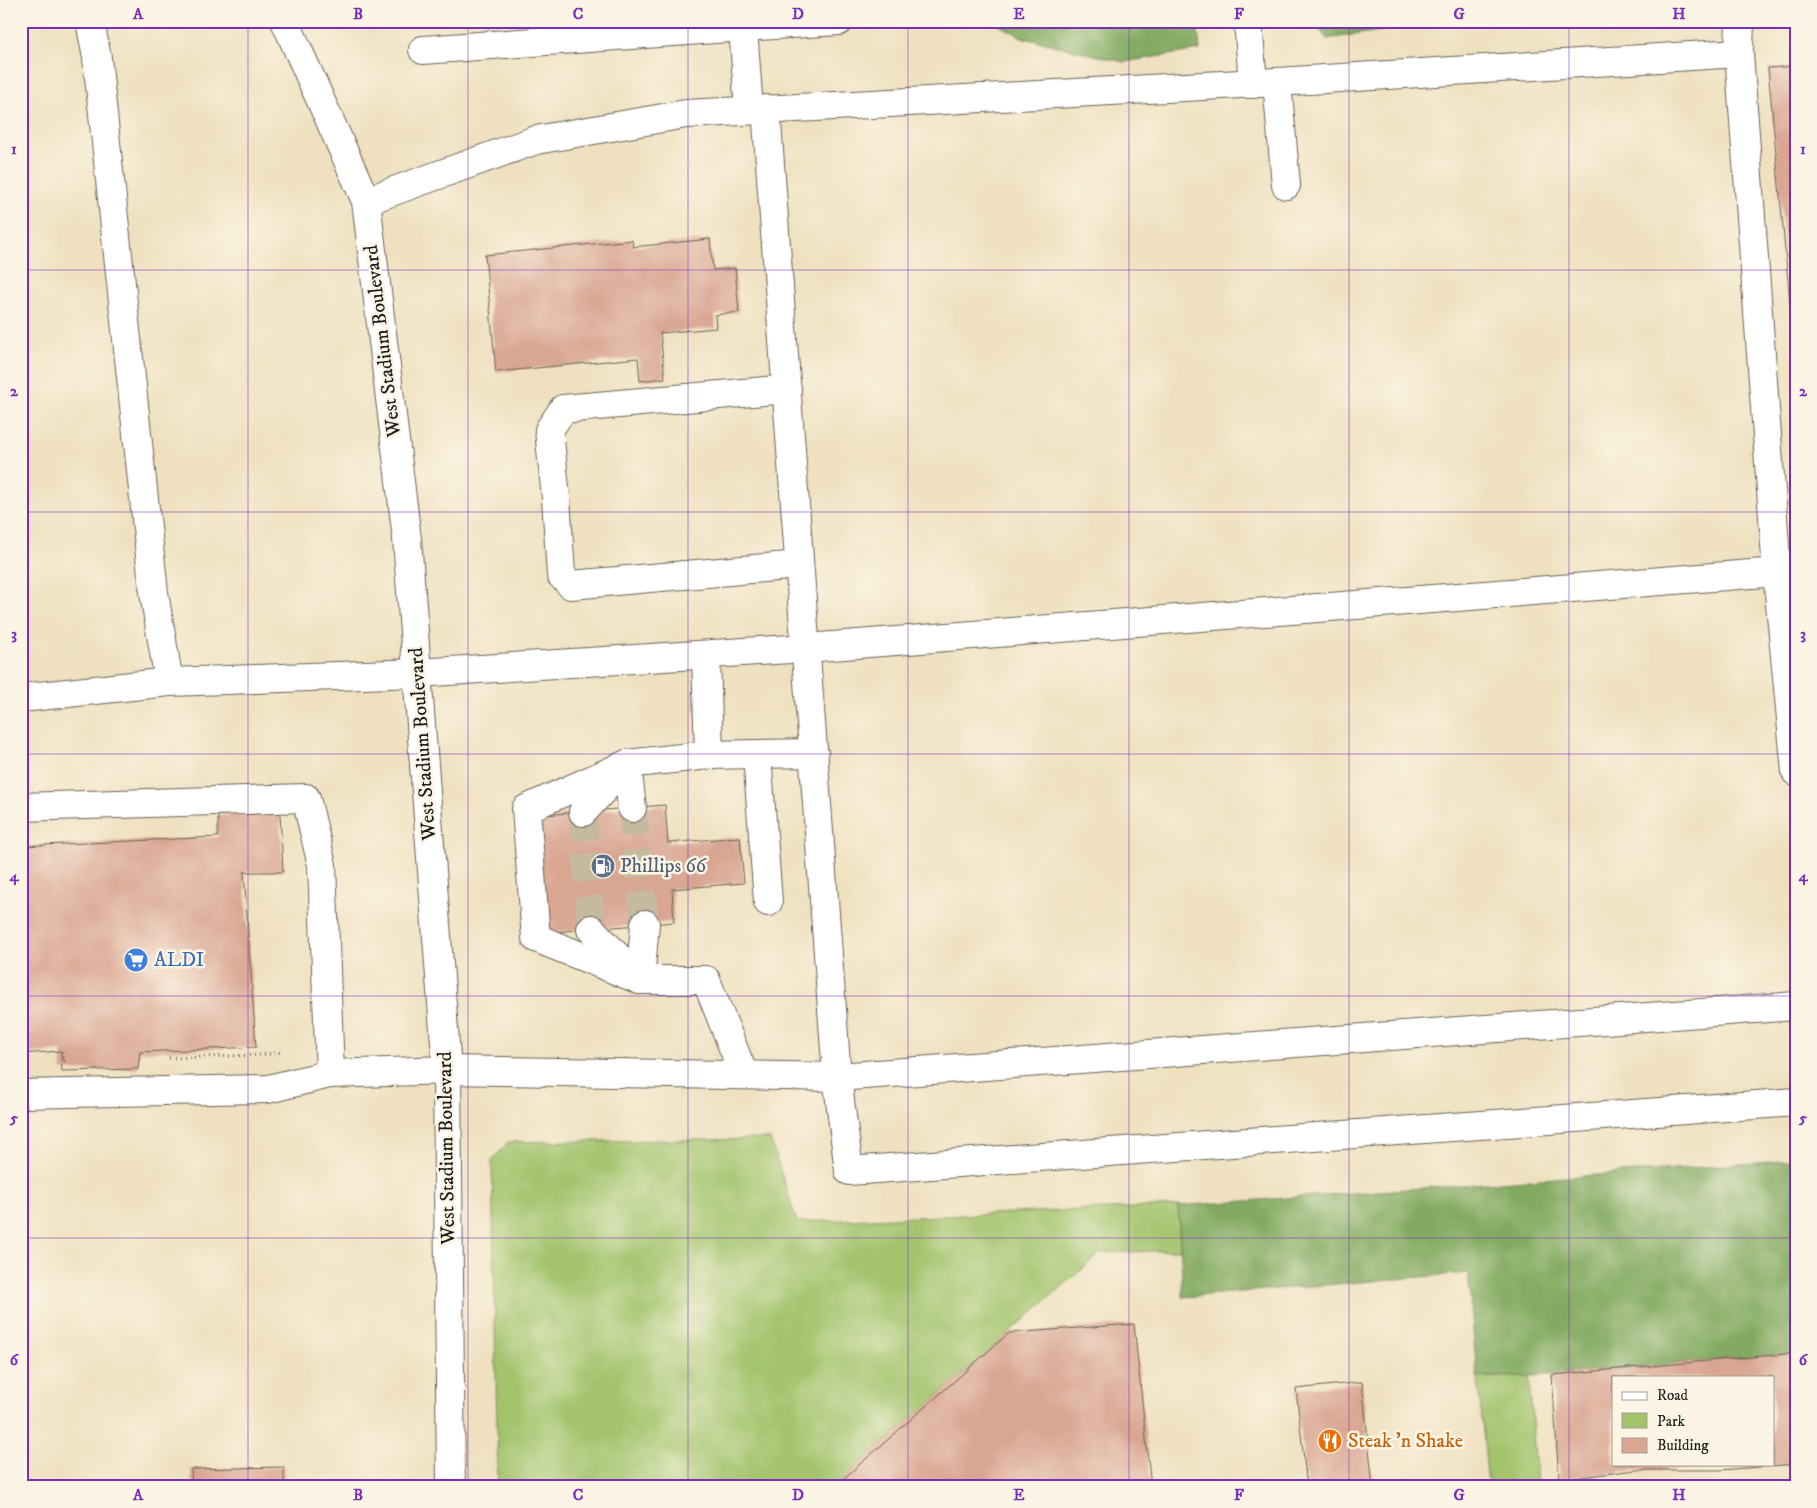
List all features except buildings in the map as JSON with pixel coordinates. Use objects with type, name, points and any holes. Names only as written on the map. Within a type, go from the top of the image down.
[{"type":"main road","points":[[90,21],[97,58],[154,593],[169,682]]},
{"type":"main road","name":"West Stadium Boulevard","points":[[285,21],[366,201],[407,539],[447,1070],[451,1487]]},
{"type":"main road","points":[[423,50],[838,21]]},
{"type":"main road","points":[[1248,21],[1265,83],[1286,185]]},
{"type":"main road","points":[[1740,21],[1739,53],[1778,572],[1796,772]]},
{"type":"main road","points":[[743,27],[757,110],[787,389],[837,1077],[849,1171],[1796,1102]]},
{"type":"main road","points":[[366,201],[536,140],[686,114],[1265,83],[1739,53]]},
{"type":"main road","points":[[787,389],[563,409],[549,430],[561,574],[571,585],[799,565]]},
{"type":"main road","points":[[21,698],[169,682],[418,674],[806,648],[1778,572]]},
{"type":"main road","points":[[706,655],[709,755]]},
{"type":"main road","points":[[744,1075],[706,980],[640,980],[536,938],[526,809],[627,764],[709,755],[814,752]]},
{"type":"main road","points":[[757,754],[768,902]]},
{"type":"main road","points":[[627,764],[632,808]]},
{"type":"main road","points":[[583,812],[627,764]]},
{"type":"main road","points":[[21,807],[306,798],[322,865],[330,1074]]},
{"type":"main road","points":[[640,980],[645,924]]},
{"type":"main road","points":[[591,929],[640,980]]},
{"type":"main road","points":[[21,1094],[268,1089],[330,1074],[447,1070],[837,1077],[1796,1006]]},
{"type":"path","points":[[161,1058],[259,1055],[328,1046]]},
{"type":"path","points":[[63,1052],[63,1061],[73,1061]]},
{"type":"green space","points":[[991,21],[1197,21],[1200,50],[1124,62],[1024,38]]},
{"type":"green space","points":[[1313,21],[1444,21],[1327,39]]},
{"type":"green space","points":[[770,1139],[797,1222],[1178,1206],[1180,1250],[1100,1253],[834,1487],[498,1487],[492,1161],[508,1142]]},
{"type":"green space","points":[[1796,1160],[1796,1353],[1536,1376],[1477,1377],[1468,1273],[1183,1297],[1178,1206]]},
{"type":"green space","points":[[1529,1376],[1537,1487],[1488,1487],[1478,1378]]},
{"type":"tunnel","points":[[632,808],[645,924]]},
{"type":"tunnel","points":[[583,812],[591,929]]},
{"type":"place","name":"Phillips 66","points":[[603,866]]},
{"type":"place","name":"ALDI","points":[[136,960]]},
{"type":"place","name":"Steak 'n Shake","points":[[1330,1441]]}]
